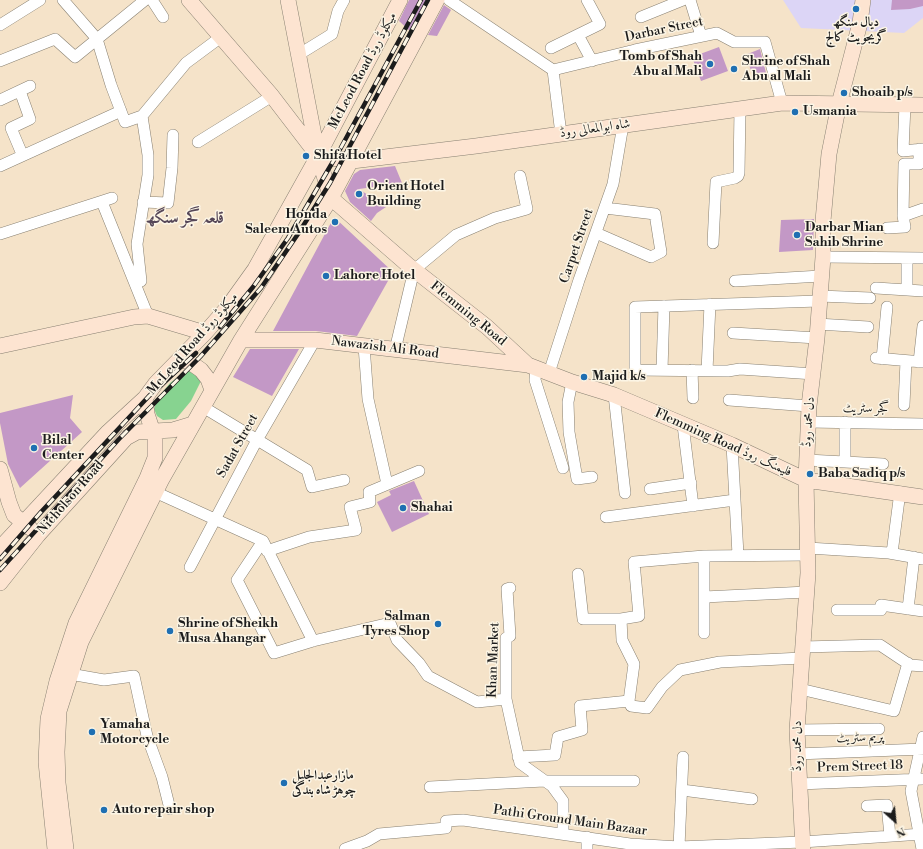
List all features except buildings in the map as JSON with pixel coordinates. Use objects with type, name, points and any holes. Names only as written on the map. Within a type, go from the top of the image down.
[{"type":"street","points":[[0,25],[40,0]]},
{"type":"street","points":[[63,0],[97,39],[125,122],[142,116],[186,63],[221,37]]},
{"type":"street","points":[[0,61],[55,39],[75,57],[145,0]]},
{"type":"street","points":[[152,0],[163,17]]},
{"type":"street","points":[[189,0],[272,96],[318,156]]},
{"type":"street","points":[[288,0],[318,156],[331,198]]},
{"type":"street","points":[[298,55],[332,34],[338,12],[344,0]]},
{"type":"street","name":"McLeod Road میکلوڈ روڈ","points":[[55,849],[46,762],[48,719],[55,689],[76,623],[151,469],[156,446],[153,430],[147,414],[145,398],[150,389],[205,333],[227,308],[255,269],[318,156],[400,0]]},
{"type":"street","points":[[66,849],[58,783],[57,752],[59,711],[81,642],[155,492],[241,340],[331,198],[437,0]]},
{"type":"street","points":[[449,0],[553,70],[561,134]]},
{"type":"street","points":[[551,48],[600,24],[587,0]]},
{"type":"street","points":[[641,16],[683,0]]},
{"type":"street","points":[[690,0],[702,36]]},
{"type":"street","name":"دل محمد روڈ","points":[[803,845],[797,754],[797,730],[807,592],[808,552],[806,480],[809,406],[814,374],[823,257],[823,221],[829,154],[839,104],[860,23],[863,0]]},
{"type":"street","name":"Darbar Street","points":[[553,70],[717,33],[734,42],[765,42],[782,104]]},
{"type":"street","points":[[578,35],[592,61]]},
{"type":"street","points":[[0,100],[25,89],[30,119],[11,128],[22,154]]},
{"type":"street","points":[[198,142],[272,96]]},
{"type":"street","name":"شاہ ابوالمعالی روڈ","points":[[318,156],[352,160],[561,134],[782,104],[923,105]]},
{"type":"street","points":[[888,228],[905,227],[903,216],[904,164],[919,164],[921,149],[903,151],[905,105]]},
{"type":"street","points":[[713,243],[716,182],[738,176],[740,109]]},
{"type":"street","points":[[0,166],[22,154],[121,111]]},
{"type":"street","points":[[135,282],[141,281],[137,244],[148,175],[148,155],[142,116]]},
{"type":"street","name":"Carpet Street","points":[[538,369],[596,233],[613,184],[623,125]]},
{"type":"street","points":[[143,202],[168,204],[172,168],[173,135]]},
{"type":"street","points":[[395,350],[414,270],[456,235],[495,218],[527,209],[520,176]]},
{"type":"street","name":"Flemming Road","points":[[331,198],[414,270],[538,369]]},
{"type":"street","points":[[0,234],[107,200],[148,316]]},
{"type":"street","points":[[596,233],[651,258],[661,252],[655,214],[604,208]]},
{"type":"street","points":[[903,216],[923,209]]},
{"type":"street","points":[[823,257],[923,258]]},
{"type":"street","points":[[907,258],[907,290]]},
{"type":"street","points":[[735,281],[821,276]]},
{"type":"street","points":[[876,288],[923,291]]},
{"type":"street","points":[[814,374],[740,369],[728,371],[635,370],[635,307],[819,298],[870,298]]},
{"type":"street","points":[[707,371],[710,304]]},
{"type":"street","points":[[662,370],[664,306]]},
{"type":"street","points":[[887,307],[879,358],[921,362],[923,326]]},
{"type":"street","points":[[0,346],[116,320],[148,316],[205,333]]},
{"type":"street","points":[[733,333],[817,331],[868,327]]},
{"type":"street","name":"Nawazish Ali Road","points":[[241,340],[315,340],[538,369]]},
{"type":"street","name":"Sadat Street","points":[[190,567],[257,440],[315,340]]},
{"type":"street","points":[[364,346],[368,399],[387,484]]},
{"type":"street","points":[[180,359],[191,363],[201,370],[208,379],[212,390]]},
{"type":"street","points":[[904,405],[906,361]]},
{"type":"street","points":[[538,369],[535,380],[563,468]]},
{"type":"street","name":"Flemming Road فلیمنگ روڈ","points":[[538,369],[572,382],[614,395],[732,445],[806,480],[900,492],[923,497]]},
{"type":"street","points":[[692,370],[693,398]]},
{"type":"street","points":[[572,382],[568,402],[569,432],[577,479],[592,477]]},
{"type":"street","points":[[614,395],[625,493]]},
{"type":"street","name":"Nicholson Road","points":[[0,548],[107,433],[145,398]]},
{"type":"street","points":[[729,400],[809,406]]},
{"type":"street","points":[[204,407],[307,470],[312,487],[344,480]]},
{"type":"street","name":"گجر سٹریٹ","points":[[809,422],[923,424]]},
{"type":"street","points":[[845,422],[845,462]]},
{"type":"street","points":[[153,430],[173,430],[193,424]]},
{"type":"street","points":[[683,425],[693,506]]},
{"type":"street","name":"Nicholson Road","points":[[0,583],[38,535],[120,443],[137,432],[153,430]]},
{"type":"street","points":[[732,445],[738,555]]},
{"type":"street","points":[[807,460],[883,464]]},
{"type":"street","points":[[0,469],[14,515],[38,535]]},
{"type":"street","points":[[419,471],[368,492],[370,502],[350,507],[356,530],[309,537],[265,546],[237,580],[274,653],[313,641],[390,623],[397,640],[419,663],[428,676],[477,702],[506,699]]},
{"type":"street","points":[[650,489],[691,483]]},
{"type":"street","points":[[155,492],[215,519],[265,546],[313,641]]},
{"type":"street","points":[[892,553],[900,492]]},
{"type":"street","points":[[606,517],[735,500]]},
{"type":"street","points":[[578,574],[583,619],[622,619],[639,616],[634,562],[704,556],[808,552],[892,553],[918,558],[908,609]]},
{"type":"street","points":[[704,556],[704,633]]},
{"type":"street","name":"Khan Market","points":[[510,588],[506,589],[510,636],[506,638],[506,699],[518,757]]},
{"type":"street","points":[[704,597],[807,592]]},
{"type":"street","points":[[836,610],[881,610],[881,605],[923,611]]},
{"type":"street","points":[[622,619],[622,640],[634,664],[629,702],[631,706],[647,708],[662,687],[680,670],[720,662],[762,659],[803,652],[880,645],[908,663],[923,666]]},
{"type":"street","points":[[800,690],[894,711],[908,663]]},
{"type":"street","points":[[70,674],[104,680],[134,676],[147,736],[162,777],[170,809]]},
{"type":"street","points":[[563,834],[562,801],[552,786],[520,763],[518,757],[555,755],[558,737],[582,730],[580,706],[629,702]]},
{"type":"street","points":[[797,730],[879,729]]},
{"type":"street","points":[[922,849],[921,834],[911,792],[919,779],[923,737]]},
{"type":"street","name":"پریم سٹریٹ","points":[[797,754],[922,749]]},
{"type":"street","points":[[680,847],[683,757]]},
{"type":"street","name":"Prem Street 18","points":[[799,784],[919,779]]},
{"type":"street","points":[[430,787],[544,781],[634,780]]},
{"type":"street","points":[[682,790],[752,798]]},
{"type":"street","points":[[867,806],[887,805],[890,836]]},
{"type":"street","name":"Pathi Ground Main Bazaar","points":[[345,849],[367,841],[378,834],[446,828],[446,821],[463,820],[659,848],[803,845],[921,834]]},
{"type":"street","points":[[587,837],[587,849]]},
{"type":"shaded area","name":"دیال سنگھ گریجویٹ کالج","points":[[783,0],[923,0],[923,18],[904,33],[801,28]]},
{"type":"green space","points":[[189,369],[203,377],[191,401],[176,419],[163,420],[157,416],[154,409],[158,398],[170,383]]},
{"type":"railway","points":[[220,327],[253,287],[288,238],[338,153],[421,0]]},
{"type":"railway","points":[[0,570],[119,439],[200,357],[261,288],[298,234],[330,183],[428,0]]},
{"type":"railway","points":[[0,559],[41,512],[149,396],[196,353]]},
{"type":"place","name":"دیال سنگھ گریجویٹ کالج","points":[[856,9]]},
{"type":"place","name":"Tomb of Shah Abu al Mali","points":[[710,64]]},
{"type":"place","name":"Shrine of Shah Abu al Mali","points":[[734,69]]},
{"type":"place","name":"Shoaib p/s","points":[[844,93]]},
{"type":"place","name":"Usmania","points":[[795,112]]},
{"type":"place","name":"Shifa Hotel","points":[[306,156]]},
{"type":"place","name":"Orient Hotel Building","points":[[359,194]]},
{"type":"place","name":"Honda Saleem Autos","points":[[335,222]]},
{"type":"place","name":"Darbar Mian Sahib Shrine","points":[[797,235]]},
{"type":"place","name":"Lahore Hotel","points":[[326,276]]},
{"type":"place","name":"Majid k/s","points":[[584,377]]},
{"type":"place","name":"Bilal Center","points":[[34,448]]},
{"type":"place","name":"Baba Sadiq p/s","points":[[810,474]]},
{"type":"place","name":"Shahai","points":[[403,508]]},
{"type":"place","name":"Salman Tyres Shop","points":[[438,624]]},
{"type":"place","name":"Shrine of Sheikh Musa Ahangar","points":[[170,631]]},
{"type":"place","name":"Yamaha Motorcycle","points":[[92,732]]},
{"type":"place","name":"مازارعبدالجلیل چوہڑ شاہ بندگی","points":[[284,783]]},
{"type":"place","name":"Auto repair shop","points":[[104,810]]},
{"type":"district","name":"قلعہ گجر سنگھ","points":[[185,219]]}]
